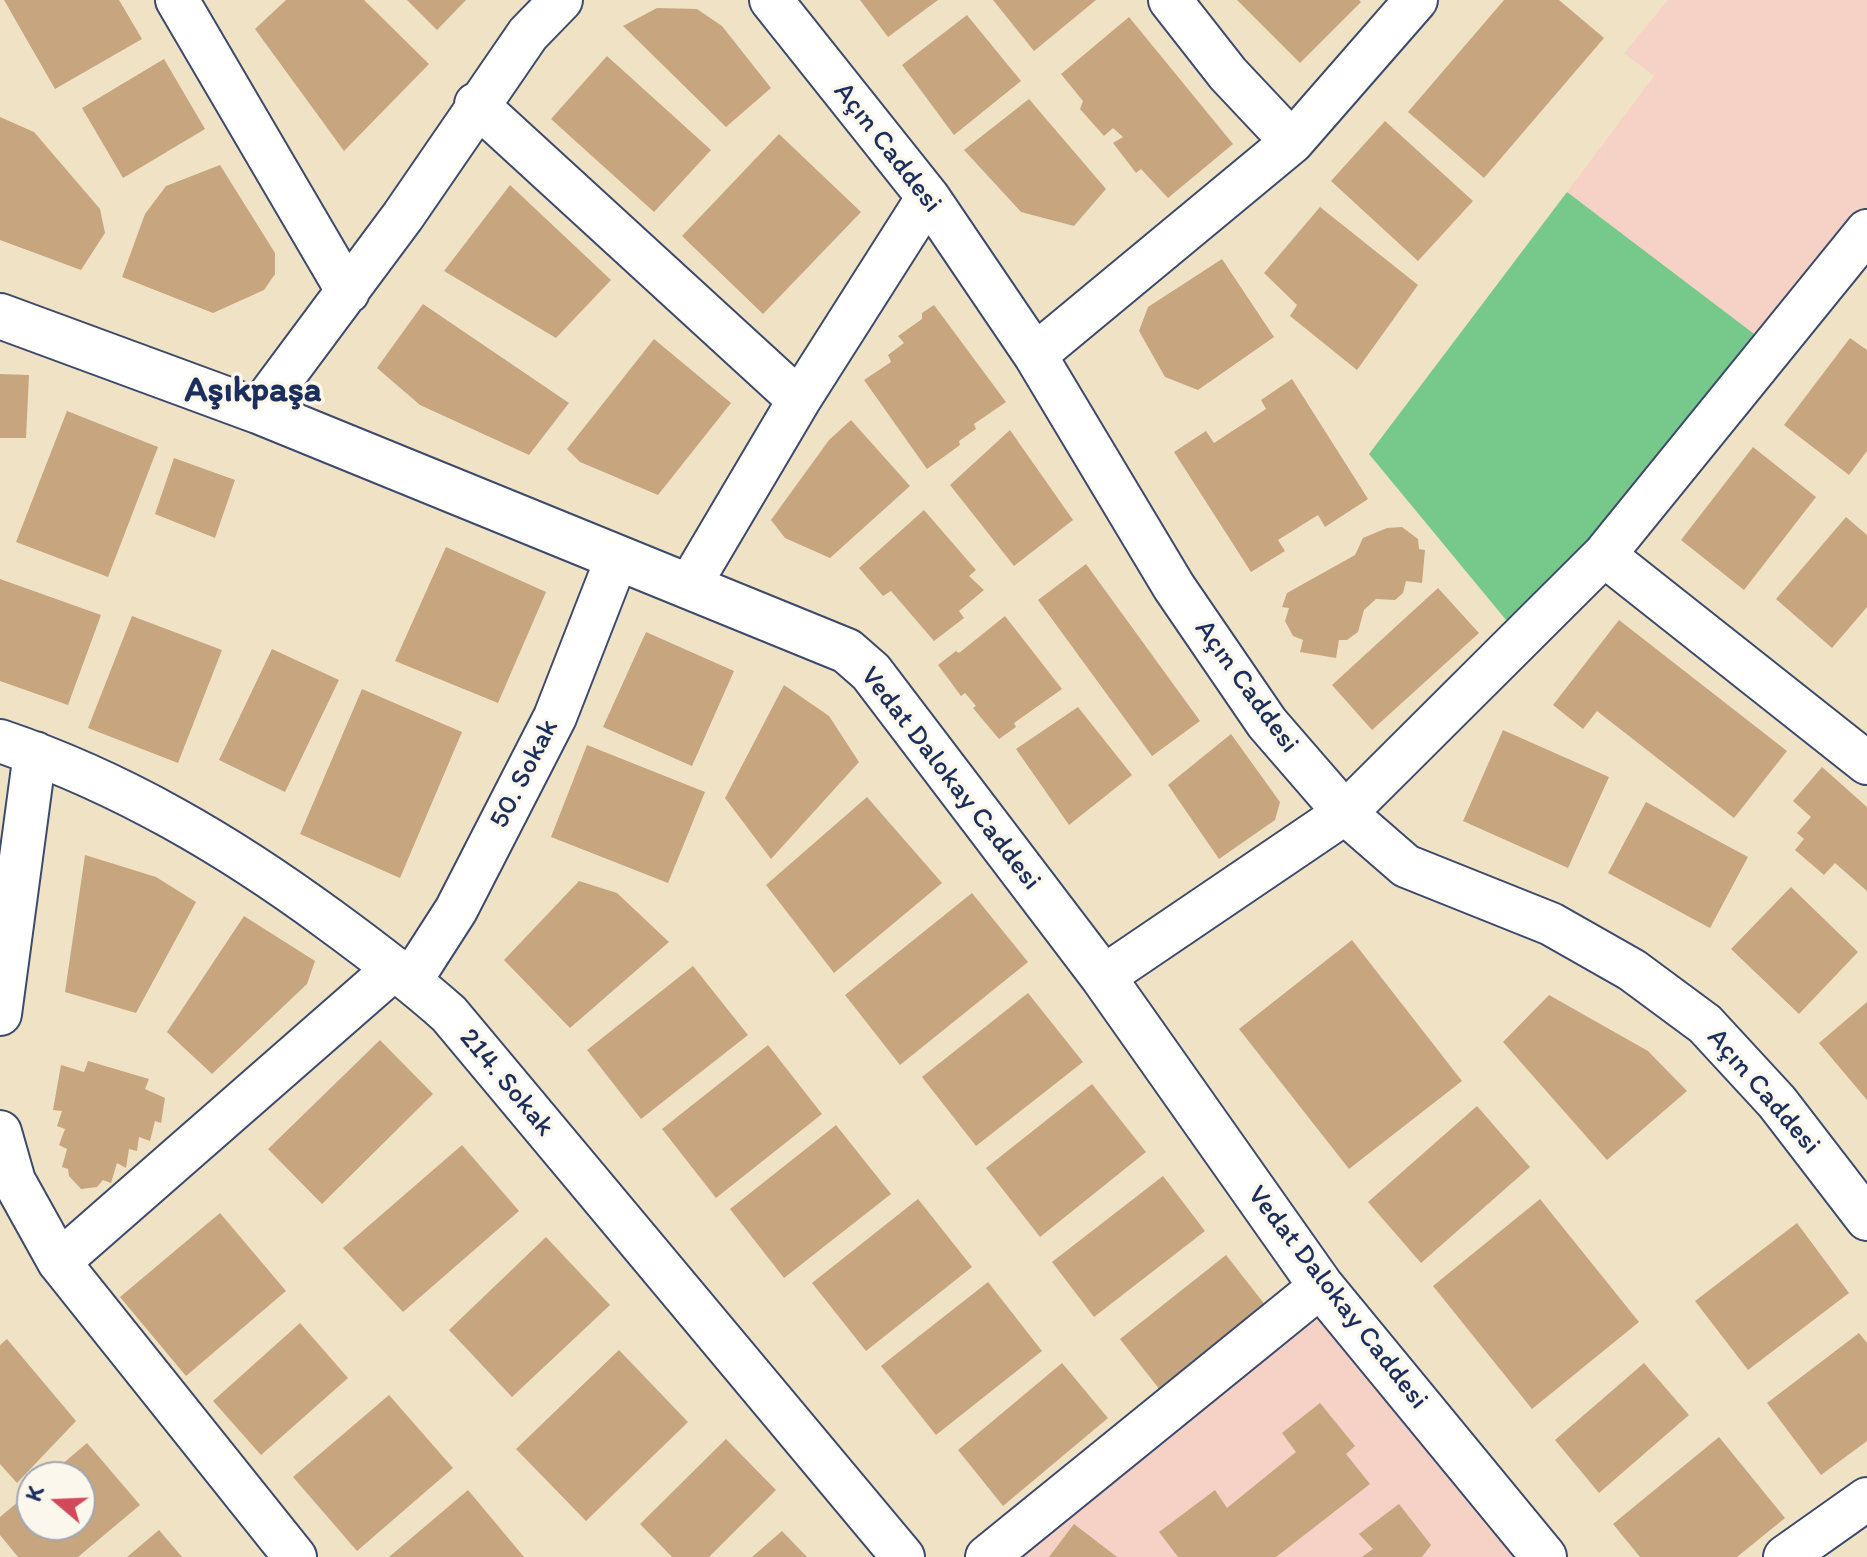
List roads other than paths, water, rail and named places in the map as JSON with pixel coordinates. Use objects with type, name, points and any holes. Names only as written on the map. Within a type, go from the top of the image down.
[{"type":"street","points":[[177,0],[348,292]]},
{"type":"street","points":[[258,411],[348,292],[476,104],[528,34],[561,0]]},
{"type":"street","name":"Açın Caddesi","points":[[771,0],[928,197],[1035,355],[1174,587],[1267,723],[1345,813],[1406,866],[1551,924],[1632,970],[1705,1024],[1777,1102],[1867,1219]]},
{"type":"street","points":[[1170,0],[1228,74],[1292,142]]},
{"type":"street","points":[[1035,355],[1292,142],[1416,0]]},
{"type":"street","points":[[476,104],[799,400]]},
{"type":"street","points":[[689,586],[799,400],[928,197]]},
{"type":"street","points":[[1103,977],[1345,813],[1604,555],[1860,253]]},
{"type":"street","name":"Vedat Dalokay Caddesi","points":[[0,316],[258,411],[617,558],[820,637],[847,651],[871,672],[1103,977],[1321,1286],[1544,1557]]},
{"type":"street","points":[[1604,555],[1867,763]]},
{"type":"street","name":"50. Sokak","points":[[59,1262],[403,974],[456,910],[555,717],[617,558]]},
{"type":"street","points":[[0,1014],[18,747]]},
{"type":"street","name":"214. Sokak","points":[[18,747],[102,781],[253,864],[403,974],[449,1014],[903,1557]]},
{"type":"street","points":[[0,1132],[14,1181],[59,1262],[295,1557]]},
{"type":"street","points":[[987,1557],[1321,1286]]},
{"type":"street","points":[[1785,1557],[1867,1499]]},
{"type":"district","name":"Aşıkpaşa","points":[[253,392]]}]
